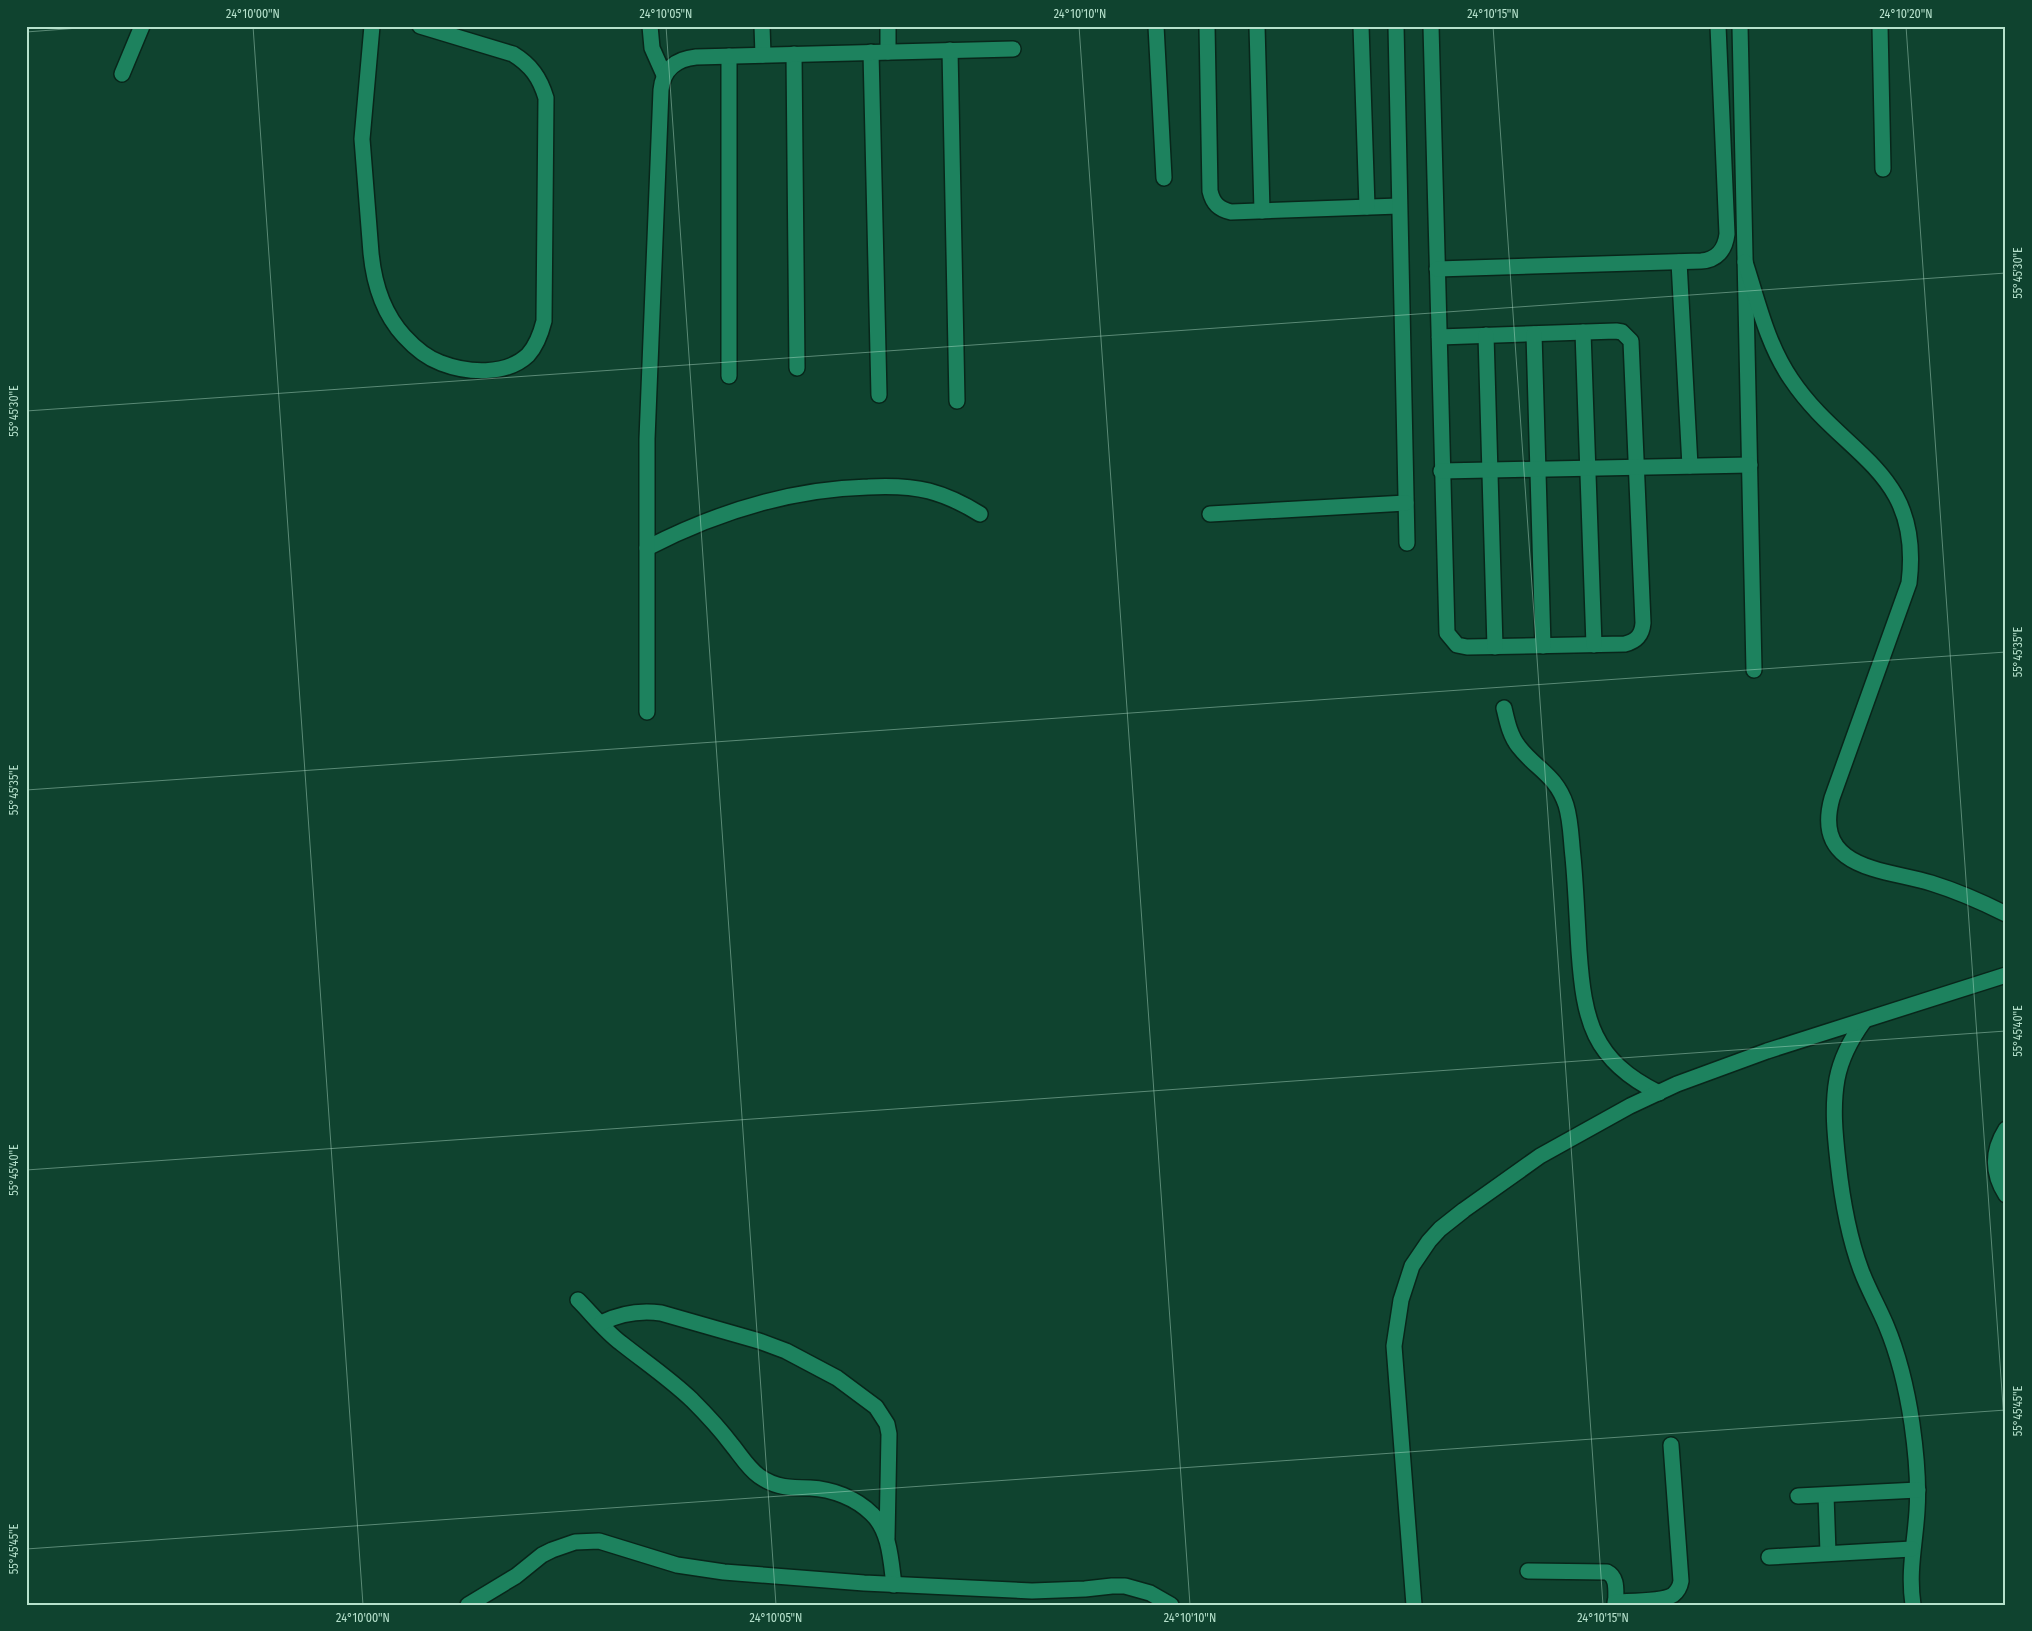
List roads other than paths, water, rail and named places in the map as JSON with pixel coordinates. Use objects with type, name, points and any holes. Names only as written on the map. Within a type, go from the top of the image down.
[{"type":"street","points":[[122,74],[142,26]]},
{"type":"street","points":[[372,26],[362,139],[371,253],[377,290],[384,307],[394,323],[415,347],[428,357],[466,370],[489,371],[505,368],[519,362],[528,354],[536,344],[544,321],[546,98],[537,75],[526,63],[513,54],[420,26]]},
{"type":"street","points":[[650,26],[652,48],[664,75]]},
{"type":"street","points":[[762,26],[763,55]]},
{"type":"street","points":[[888,26],[888,52]]},
{"type":"street","points":[[1156,26],[1164,178]]},
{"type":"street","points":[[1207,26],[1210,191],[1216,206],[1231,212],[1399,206]]},
{"type":"street","points":[[1258,26],[1262,211]]},
{"type":"street","points":[[1362,26],[1367,208]]},
{"type":"street","points":[[1396,26],[1408,543]]},
{"type":"street","points":[[1431,26],[1441,471],[1447,633],[1453,642],[1462,647],[1594,645],[1632,642],[1638,638],[1642,630],[1638,467],[1631,340],[1622,332],[1616,331],[1439,337]]},
{"type":"street","points":[[1437,269],[1708,261],[1719,254],[1726,241],[1718,26]]},
{"type":"street","points":[[1740,26],[1754,670]]},
{"type":"street","points":[[1880,26],[1883,169]]},
{"type":"street","points":[[648,712],[647,439],[661,90],[664,75],[674,63],[681,59],[696,57],[1013,49]]},
{"type":"street","points":[[950,50],[957,401]]},
{"type":"street","points":[[871,52],[879,395]]},
{"type":"street","points":[[794,54],[797,368]]},
{"type":"street","points":[[729,56],[729,376]]},
{"type":"street","points":[[1679,262],[1690,466]]},
{"type":"street","points":[[1745,262],[1768,336],[1791,379],[1822,416],[1881,473],[1898,500],[1911,546],[1908,583],[1831,803],[1828,819],[1833,839],[1844,854],[1858,864],[1932,883],[1963,894],[2006,914]]},
{"type":"street","points":[[1583,332],[1594,645]]},
{"type":"street","points":[[1534,334],[1543,646]]},
{"type":"street","points":[[1486,335],[1495,647]]},
{"type":"street","points":[[1441,471],[1750,465]]},
{"type":"street","points":[[647,548],[696,524],[747,506],[782,497],[826,490],[889,486],[928,490],[964,504],[980,514]]},
{"type":"street","points":[[1210,514],[1406,503]]},
{"type":"street","points":[[1504,708],[1518,746],[1555,783],[1566,806],[1573,860],[1582,988],[1586,1011],[1594,1033],[1609,1056],[1628,1075],[1659,1093]]},
{"type":"street","points":[[1414,1605],[1394,1346],[1401,1300],[1412,1266],[1429,1241],[1452,1219],[1540,1156],[1585,1130],[1659,1093],[1740,1060],[2006,975]]},
{"type":"street","points":[[1864,1021],[1847,1048],[1841,1063],[1835,1094],[1836,1139],[1841,1188],[1852,1241],[1861,1270],[1885,1324],[1902,1376],[1912,1426],[1918,1490],[1910,1573],[1913,1605]]},
{"type":"street","points":[[2006,1129],[1997,1149],[1995,1160],[1999,1184],[2006,1195]]},
{"type":"street","points":[[578,1300],[620,1342],[668,1379],[691,1400],[717,1428],[750,1469],[760,1477],[783,1487],[823,1490],[850,1498],[873,1514],[881,1526],[887,1541]]},
{"type":"street","points":[[601,1323],[621,1314],[646,1311],[661,1313],[759,1341],[812,1364],[868,1400],[882,1414],[889,1434],[887,1541],[894,1585]]},
{"type":"street","points":[[1528,1571],[1607,1572],[1611,1574],[1615,1581],[1616,1603],[1665,1598],[1674,1594],[1681,1581],[1670,1445]]},
{"type":"street","points":[[1798,1496],[1918,1490]]},
{"type":"street","points":[[1826,1495],[1828,1553]]},
{"type":"street","points":[[468,1605],[516,1576],[542,1555],[563,1546],[587,1541],[599,1541],[652,1558],[700,1570],[894,1585],[1032,1591],[1112,1586],[1132,1588],[1150,1593],[1171,1605]]},
{"type":"street","points":[[1769,1557],[1912,1549]]}]
